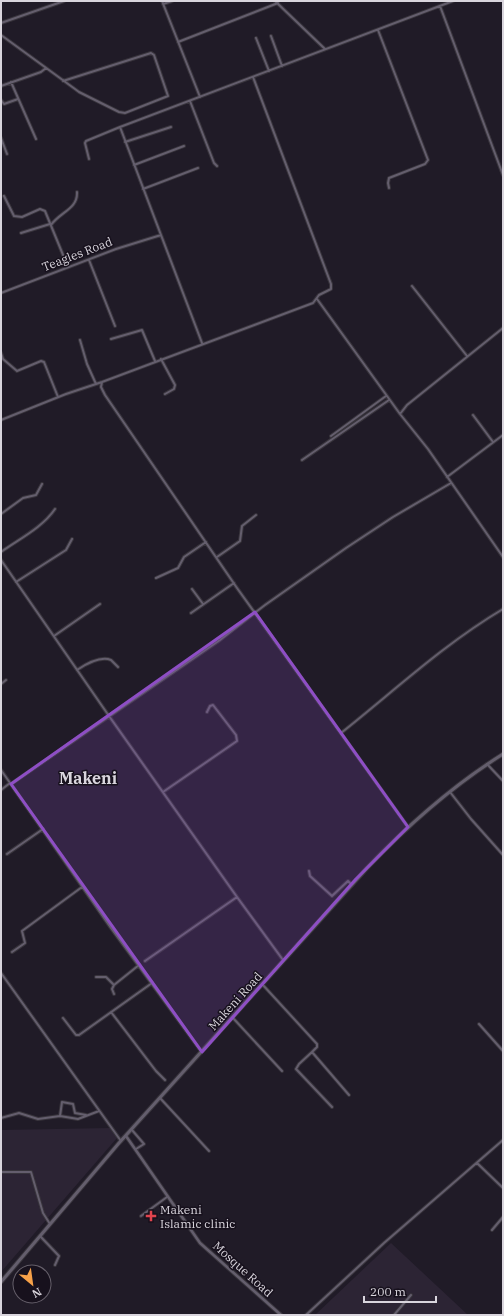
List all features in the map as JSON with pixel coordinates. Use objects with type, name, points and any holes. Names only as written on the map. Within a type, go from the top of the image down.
[{"type":"main road","name":"Makeni Road","points":[[1,1282],[126,1136],[352,885],[408,827],[450,791],[503,754]]},
{"type":"street","points":[[1,23],[64,1]]},
{"type":"street","points":[[162,1],[200,96]]},
{"type":"street","points":[[163,4],[172,1]]},
{"type":"street","points":[[89,159],[85,143],[86,141],[200,96],[453,1]]},
{"type":"street","points":[[178,42],[277,2],[325,49]]},
{"type":"street","points":[[440,6],[503,175]]},
{"type":"street","points":[[378,30],[428,160],[425,164],[389,178],[389,188]]},
{"type":"street","points":[[1,34],[63,81],[88,97],[121,113],[168,96],[152,54],[63,81]]},
{"type":"street","points":[[271,36],[282,66]]},
{"type":"street","points":[[256,38],[269,71]]},
{"type":"street","points":[[1,86],[41,72],[46,68]]},
{"type":"street","points":[[1,420],[58,397],[102,382],[202,343],[312,303],[319,295],[331,289],[331,284],[253,77]]},
{"type":"street","points":[[11,82],[36,139]]},
{"type":"street","points":[[1,100],[4,104],[18,99]]},
{"type":"street","points":[[190,101],[214,163],[217,166]]},
{"type":"street","points":[[120,127],[202,343]]},
{"type":"street","points":[[125,142],[171,127]]},
{"type":"street","points":[[1,138],[7,154]]},
{"type":"street","points":[[134,165],[184,146]]},
{"type":"street","points":[[143,189],[198,168]]},
{"type":"street","points":[[21,233],[51,225],[58,217],[75,204],[78,198],[77,192]]},
{"type":"street","points":[[4,196],[14,216],[22,217],[43,209],[68,268]]},
{"type":"street","name":"Teagles Road","points":[[1,293],[136,242],[161,235]]},
{"type":"street","points":[[89,260],[115,326]]},
{"type":"street","points":[[412,286],[467,356]]},
{"type":"street","points":[[317,299],[343,333],[386,396],[451,483],[503,557]]},
{"type":"street","points":[[400,414],[407,405],[503,328]]},
{"type":"street","points":[[111,339],[142,330],[155,361]]},
{"type":"street","points":[[80,340],[87,364],[96,384]]},
{"type":"street","points":[[1,353],[3,359],[17,371],[42,361],[58,397]]},
{"type":"street","points":[[161,359],[175,385],[174,389],[165,394]]},
{"type":"street","points":[[102,382],[101,388],[105,395],[234,583],[408,827]]},
{"type":"street","points":[[331,436],[386,396]]},
{"type":"street","points":[[302,460],[389,400]]},
{"type":"street","points":[[473,415],[493,442]]},
{"type":"street","points":[[447,478],[503,435]]},
{"type":"street","points":[[1,790],[220,640],[255,612],[346,548],[393,517],[451,483]]},
{"type":"street","points":[[1,514],[23,498],[36,495],[42,484]]},
{"type":"street","points":[[1,552],[32,532],[49,517],[55,509]]},
{"type":"street","points":[[217,557],[240,541],[242,526],[256,515]]},
{"type":"street","points":[[16,582],[66,550],[72,539]]},
{"type":"street","points":[[156,578],[178,568],[184,557],[206,542]]},
{"type":"street","points":[[1,560],[109,716],[284,961]]},
{"type":"street","points":[[191,613],[234,583]]},
{"type":"street","points":[[192,589],[203,604]]},
{"type":"street","points":[[54,636],[100,604]]},
{"type":"street","points":[[341,733],[453,642],[503,609]]},
{"type":"street","points":[[77,670],[89,663],[105,658],[111,660],[118,667]]},
{"type":"street","points":[[1,684],[6,680]]},
{"type":"street","points":[[163,792],[237,741],[236,735],[212,706],[210,706],[207,712]]},
{"type":"street","points":[[487,764],[503,781]]},
{"type":"street","points":[[1,770],[82,887],[202,1052]]},
{"type":"street","points":[[450,791],[471,819],[503,855]]},
{"type":"street","points":[[7,854],[43,829]]},
{"type":"street","points":[[309,871],[311,877],[332,896],[348,881],[352,885]]},
{"type":"street","points":[[12,952],[25,943],[22,931],[82,887]]},
{"type":"street","points":[[145,961],[237,897]]},
{"type":"street","points":[[114,994],[112,989],[114,986],[139,965]]},
{"type":"street","points":[[1,973],[121,1142]]},
{"type":"street","points":[[96,978],[105,977],[114,986]]},
{"type":"street","points":[[64,1018],[77,1035],[152,983]]},
{"type":"street","points":[[262,984],[317,1044],[317,1047],[298,1064],[296,1069],[332,1107]]},
{"type":"street","points":[[111,1012],[156,1071],[165,1080]]},
{"type":"street","points":[[233,1018],[282,1071]]},
{"type":"street","points":[[479,1024],[503,1051]]},
{"type":"street","points":[[312,1052],[349,1095]]},
{"type":"street","points":[[160,1098],[209,1151]]},
{"type":"street","points":[[60,1116],[62,1102],[73,1104],[75,1113],[89,1115]]},
{"type":"street","points":[[1,1118],[19,1113],[38,1119],[60,1116],[78,1119],[99,1112]]},
{"type":"street","points":[[132,1130],[144,1144],[136,1149]]},
{"type":"street","name":"Mosque Road","points":[[126,1136],[200,1243],[281,1315]]},
{"type":"street","points":[[306,1315],[400,1228],[503,1140]]},
{"type":"street","points":[[477,1163],[503,1188]]},
{"type":"street","points":[[1,1172],[31,1172],[43,1213],[50,1224]]},
{"type":"street","points":[[141,1216],[167,1197]]},
{"type":"street","points":[[492,1230],[503,1217]]},
{"type":"street","points":[[40,1236],[59,1256],[55,1265]]},
{"type":"street","points":[[394,1315],[411,1294]]},
{"type":"highlighted area","points":[[255,612],[408,827],[356,879],[202,1052],[11,784]]},
{"type":"shaded area","points":[[110,1128],[117,1138],[1,1272],[1,1130]]},
{"type":"shaded area","points":[[391,1243],[468,1315],[315,1315]]},
{"type":"place","name":"Makeni Islamic clinic","points":[[151,1216]]},
{"type":"district","name":"Makeni","points":[[88,778]]}]
